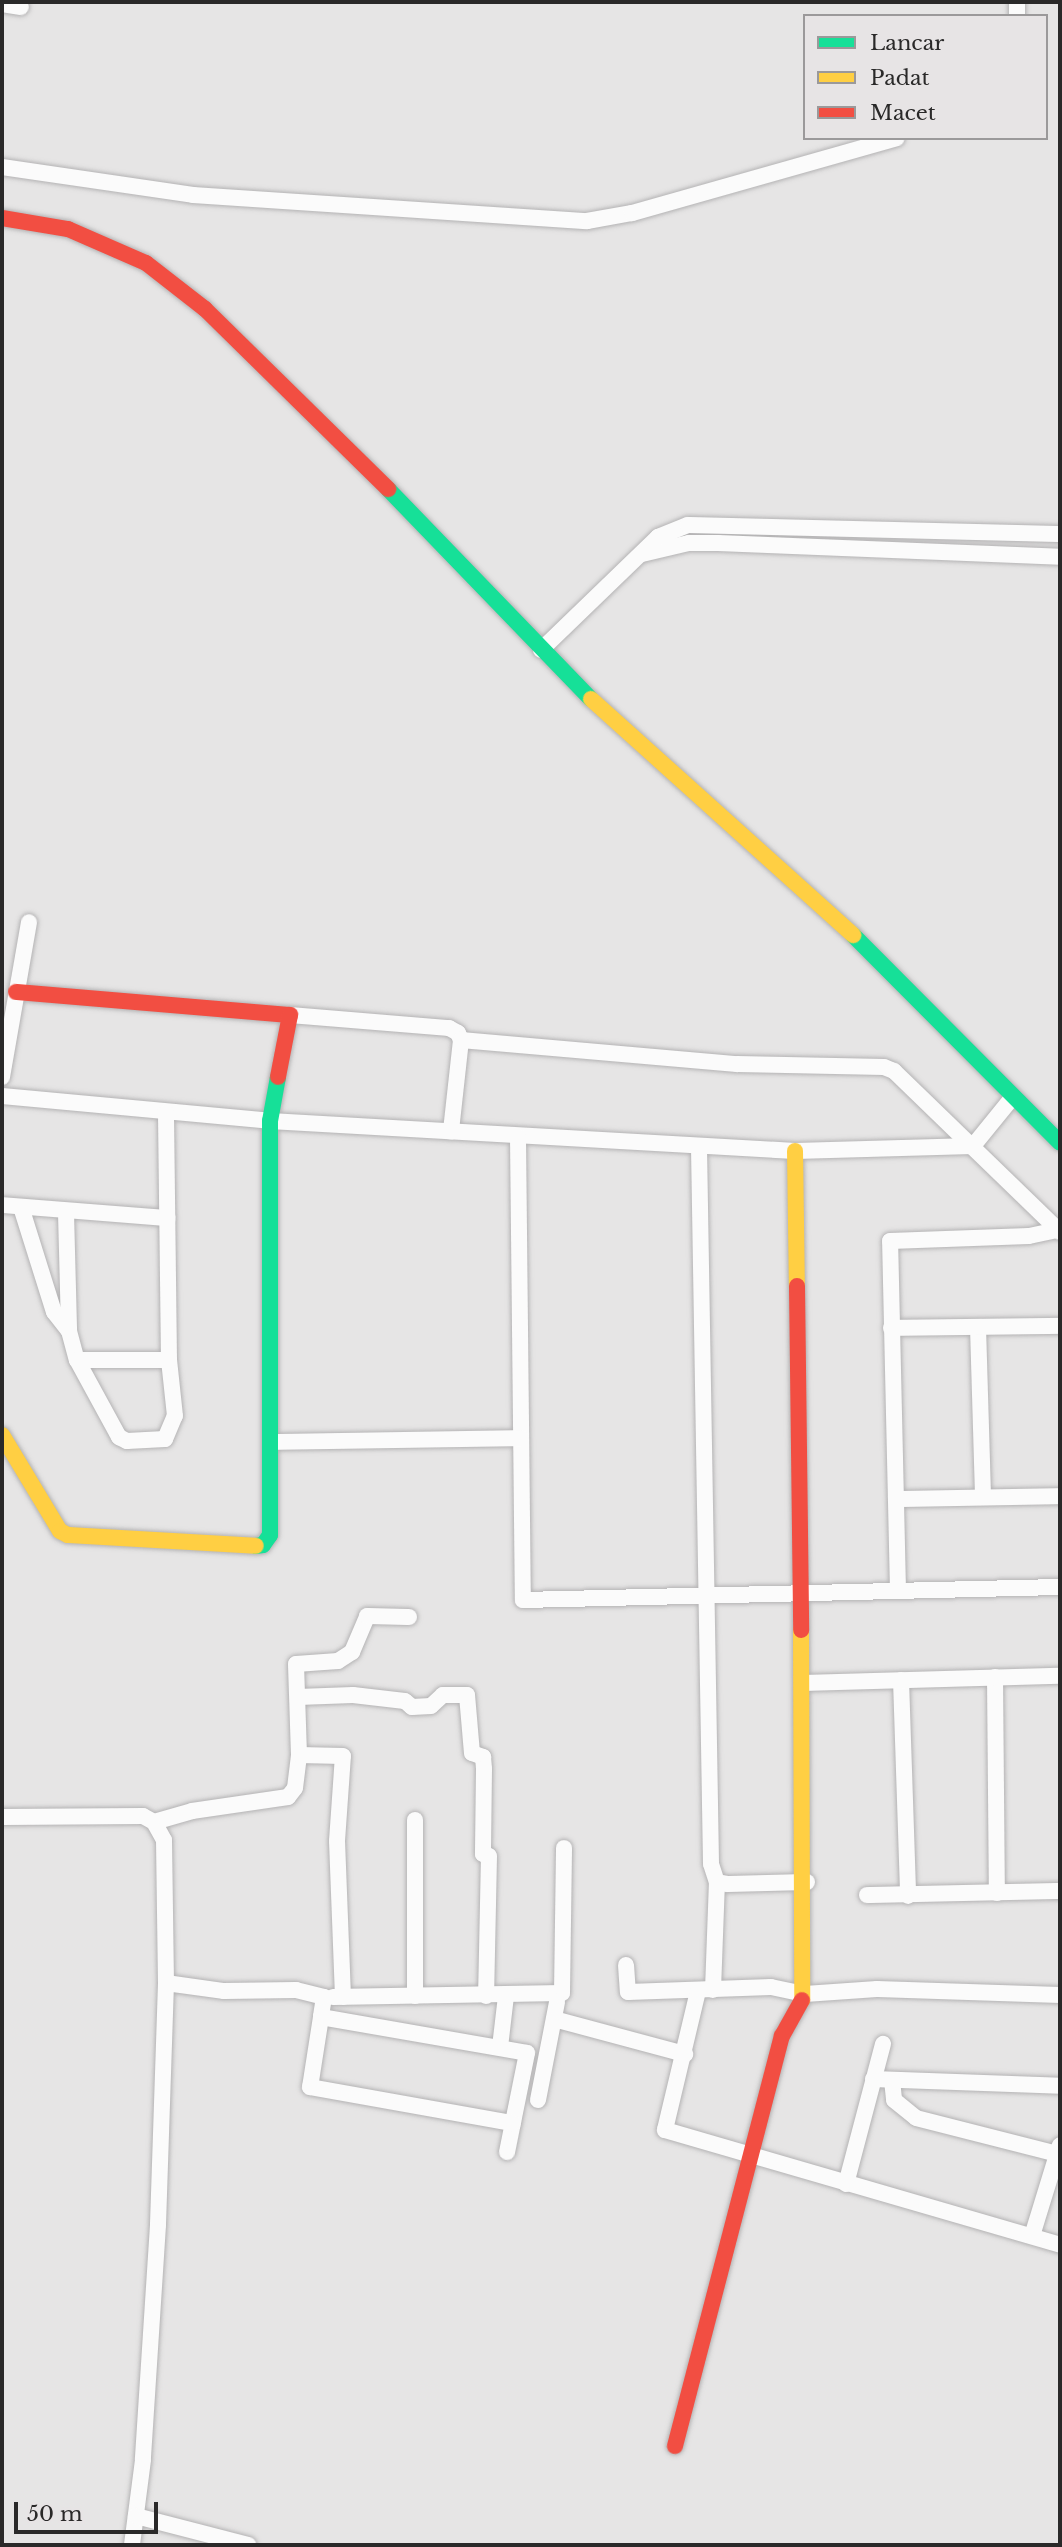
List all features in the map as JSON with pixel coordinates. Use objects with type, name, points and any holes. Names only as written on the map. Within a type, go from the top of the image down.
[{"type":"street","points":[[2,4],[21,7]]},
{"type":"street","points":[[2,167],[193,195],[587,221],[632,213],[890,140]]},
{"type":"street","points":[[2,218],[68,229],[106,243],[176,285],[246,346],[541,650],[691,796],[879,958],[1012,1098],[1060,1143]]},
{"type":"street","points":[[541,650],[673,528],[709,523],[1060,534]]},
{"type":"street","points":[[642,554],[690,543],[718,543],[1060,557]]},
{"type":"street","points":[[2,1077],[29,922]]},
{"type":"street","points":[[16,992],[449,1028],[461,1040],[737,1064],[884,1067],[894,1071],[1059,1231]]},
{"type":"street","points":[[2,1436],[60,1531],[68,1535],[246,1547],[263,1545],[270,1535],[270,1121],[290,1015]]},
{"type":"street","points":[[450,1131],[461,1040]]},
{"type":"street","points":[[2,1096],[270,1121],[517,1137],[795,1150],[973,1146],[1012,1098]]},
{"type":"street","points":[[66,1213],[69,1331],[77,1360],[119,1437],[141,1442],[165,1439],[173,1427],[169,1360],[166,1113]]},
{"type":"street","points":[[517,1137],[523,1600],[1060,1587]]},
{"type":"street","points":[[699,1147],[711,1864],[717,1882],[706,1991],[685,2054],[665,2130],[1060,2245]]},
{"type":"street","points":[[675,2446],[782,2036],[806,1994],[807,1882],[795,1150]]},
{"type":"street","points":[[2,1205],[66,1213],[167,1218]]},
{"type":"street","points":[[21,1207],[54,1312],[69,1331]]},
{"type":"street","points":[[898,1590],[890,1241],[1029,1236],[1059,1231]]},
{"type":"street","points":[[891,1328],[1060,1326]]},
{"type":"street","points":[[978,1327],[983,1497]]},
{"type":"street","points":[[77,1360],[169,1360]]},
{"type":"street","points":[[271,1442],[521,1438]]},
{"type":"street","points":[[896,1499],[1060,1496]]},
{"type":"street","points":[[154,1822],[192,1811],[288,1797],[295,1788],[299,1755],[296,1664],[338,1661],[352,1652],[368,1616],[409,1617]]},
{"type":"street","points":[[802,1683],[1060,1676]]},
{"type":"street","points":[[995,1677],[998,1893]]},
{"type":"street","points":[[901,1680],[908,1896]]},
{"type":"street","points":[[298,1698],[353,1695],[405,1701],[412,1707],[431,1706],[443,1695],[467,1695],[472,1753],[484,1757],[483,1854],[489,1856],[486,1996]]},
{"type":"street","points":[[299,1755],[343,1756],[337,1841],[343,1997]]},
{"type":"street","points":[[2,1817],[143,1816],[154,1822],[164,1840],[166,1983],[158,2225],[132,2545]]},
{"type":"street","points":[[415,1819],[415,1996]]},
{"type":"street","points":[[166,1983],[223,1991],[296,1990],[324,1997],[562,1993],[564,1848]]},
{"type":"street","points":[[717,1882],[807,1882]]},
{"type":"street","points":[[867,1895],[1060,1891]]},
{"type":"street","points":[[626,1965],[628,1993],[771,1987],[806,1994],[877,1989],[1060,1996]]},
{"type":"street","points":[[500,2047],[506,1996]]},
{"type":"street","points":[[324,1997],[310,2087],[513,2123]]},
{"type":"street","points":[[538,2100],[555,2010],[685,2054]]},
{"type":"street","points":[[321,2017],[527,2053],[507,2152]]},
{"type":"street","points":[[845,2184],[883,2044]]},
{"type":"street","points":[[873,2079],[1060,2086]]},
{"type":"street","points":[[892,2080],[894,2100],[916,2118],[1059,2149],[1032,2236]]},
{"type":"street","points":[[136,2516],[248,2545]]},
{"type":"traffic: fast","points":[[388,489],[591,699]]},
{"type":"traffic: fast","points":[[853,935],[1060,1143]]},
{"type":"traffic: fast","points":[[256,1546],[263,1545],[270,1535],[270,1121],[278,1077]]},
{"type":"traffic: slow","points":[[591,699],[853,935]]},
{"type":"traffic: slow","points":[[795,1151],[797,1286]]},
{"type":"traffic: slow","points":[[2,1435],[60,1531],[68,1535],[256,1546]]},
{"type":"traffic: slow","points":[[801,1630],[802,2000]]},
{"type":"traffic: jam","points":[[2,218],[68,229],[146,263],[205,309],[388,489]]},
{"type":"traffic: jam","points":[[16,992],[290,1015],[278,1077]]},
{"type":"traffic: jam","points":[[797,1286],[801,1630]]},
{"type":"traffic: jam","points":[[675,2446],[782,2036],[802,2000]]}]
